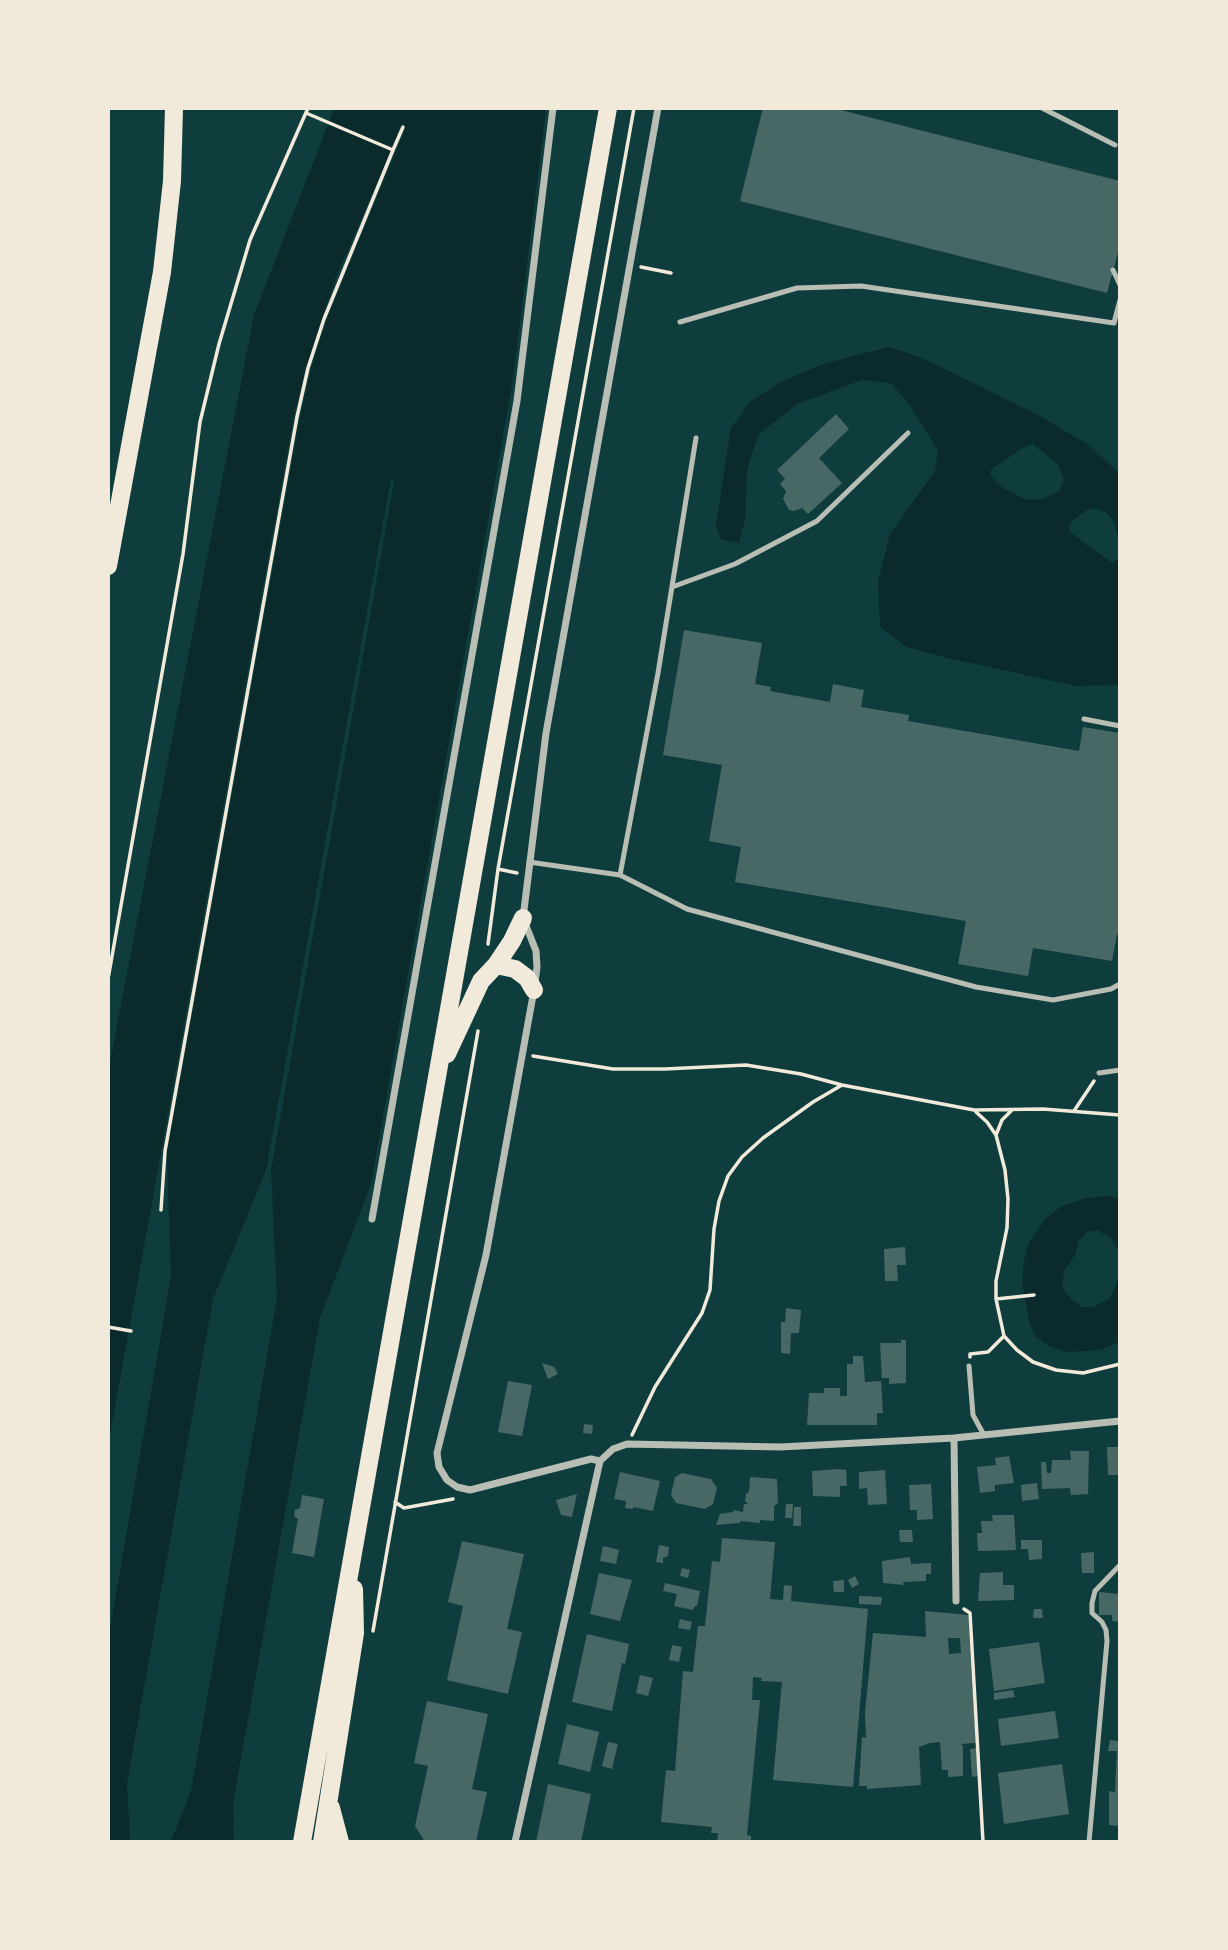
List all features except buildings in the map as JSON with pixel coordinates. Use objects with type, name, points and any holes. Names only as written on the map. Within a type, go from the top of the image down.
[{"type":"highway","points":[[108,566],[162,272],[172,181],[174,108]]},
{"type":"highway","points":[[302,1842],[608,108]]},
{"type":"highway","points":[[108,498],[125,481]]},
{"type":"highway","points":[[437,1076],[471,999],[517,934],[523,918]]},
{"type":"highway","points":[[492,969],[514,969],[527,978],[534,990]]},
{"type":"highway","points":[[322,1842],[355,1633],[352,1554]]},
{"type":"highway","points":[[330,1799],[340,1842]]},
{"type":"street","points":[[372,1219],[517,401],[553,108]]},
{"type":"street","points":[[600,1461],[591,1459],[470,1490],[457,1487],[447,1480],[439,1467],[437,1453],[486,1255],[534,990],[536,951],[523,918],[546,733],[658,108]]},
{"type":"street","points":[[515,1842],[600,1461],[613,1449],[627,1444],[780,1447],[954,1438],[1119,1421]]},
{"type":"street","points":[[954,1438],[956,1601]]},
{"type":"lane","points":[[1042,108],[1115,145]]},
{"type":"lane","points":[[1113,270],[1119,285]]},
{"type":"lane","points":[[680,322],[797,288],[861,286],[1114,323],[1119,300]]},
{"type":"lane","points":[[671,587],[735,564],[817,521],[908,433]]},
{"type":"lane","points":[[620,875],[696,438]]},
{"type":"lane","points":[[1084,719],[1119,726]]},
{"type":"lane","points":[[529,862],[620,875],[687,909],[976,987],[1053,1000],[1111,989],[1119,985]]},
{"type":"lane","points":[[1099,1073],[1119,1070]]},
{"type":"lane","points":[[969,1366],[973,1415],[984,1435]]},
{"type":"lane","points":[[1089,1842],[1107,1641],[1102,1622],[1092,1613],[1092,1603],[1094,1591],[1119,1566]]},
{"type":"path","points":[[492,969],[489,940],[498,869],[635,108]]},
{"type":"path","points":[[108,979],[183,554],[203,409],[250,240],[307,111],[392,150]]},
{"type":"path","points":[[161,1210],[165,1151],[297,416],[308,368],[324,319],[403,127]]},
{"type":"path","points":[[630,265],[671,273]]},
{"type":"path","points":[[498,869],[528,876]]},
{"type":"path","points":[[395,1502],[478,1027]]},
{"type":"path","points":[[523,1055],[613,1069],[746,1065],[974,1110],[1074,1111],[1119,1115]]},
{"type":"path","points":[[1074,1111],[1099,1073]]},
{"type":"path","points":[[627,1444],[655,1387],[702,1313],[710,1290],[714,1229],[719,1201],[728,1176],[742,1157],[763,1138],[842,1085]]},
{"type":"path","points":[[974,1110],[996,1135],[1005,1170],[1007,1228],[996,1281],[996,1299],[1004,1336],[1033,1363],[1056,1370],[1083,1373],[1119,1364]]},
{"type":"path","points":[[996,1135],[1002,1120],[1013,1110]]},
{"type":"path","points":[[996,1299],[1034,1296]]},
{"type":"path","points":[[108,1327],[131,1331]]},
{"type":"path","points":[[969,1366],[970,1354],[988,1352],[1004,1336]]},
{"type":"path","points":[[956,1601],[970,1614],[983,1842]]},
{"type":"water","points":[[334,109],[546,109],[513,379],[371,1184],[320,1318],[233,1803],[234,1841],[171,1841],[191,1791],[277,1298],[271,1170],[394,482],[391,479],[266,1170],[213,1299],[127,1783],[130,1841],[109,1841],[109,1634],[171,1277],[167,1152],[300,417],[326,320],[405,129],[402,126],[336,277],[306,368],[294,416],[109,1440],[109,1067],[254,315]]},
{"type":"water","points":[[889,347],[920,357],[1038,415],[1087,444],[1119,473],[1119,539],[1114,522],[1108,514],[1096,508],[1087,510],[1072,521],[1069,527],[1070,532],[1112,563],[1119,558],[1119,685],[1076,686],[948,658],[906,647],[880,627],[878,582],[890,534],[935,471],[938,451],[910,405],[891,383],[862,380],[797,404],[758,435],[747,470],[745,519],[739,543],[721,540],[716,524],[731,428],[751,401],[783,381],[823,364]],"holes":[[[1033,444],[1058,464],[1064,480],[1059,491],[1043,499],[1028,500],[1004,489],[990,475],[992,469],[1024,447]]]},
{"type":"water","points":[[1086,1198],[1119,1198],[1119,1251],[1119,1342],[1100,1350],[1067,1352],[1049,1346],[1036,1337],[1030,1324],[1022,1283],[1024,1261],[1029,1243],[1046,1218],[1062,1206]],"holes":[[[1097,1230],[1111,1238],[1119,1251],[1118,1280],[1110,1298],[1094,1307],[1081,1307],[1062,1288],[1064,1271],[1075,1255],[1079,1240],[1087,1232]]]}]
